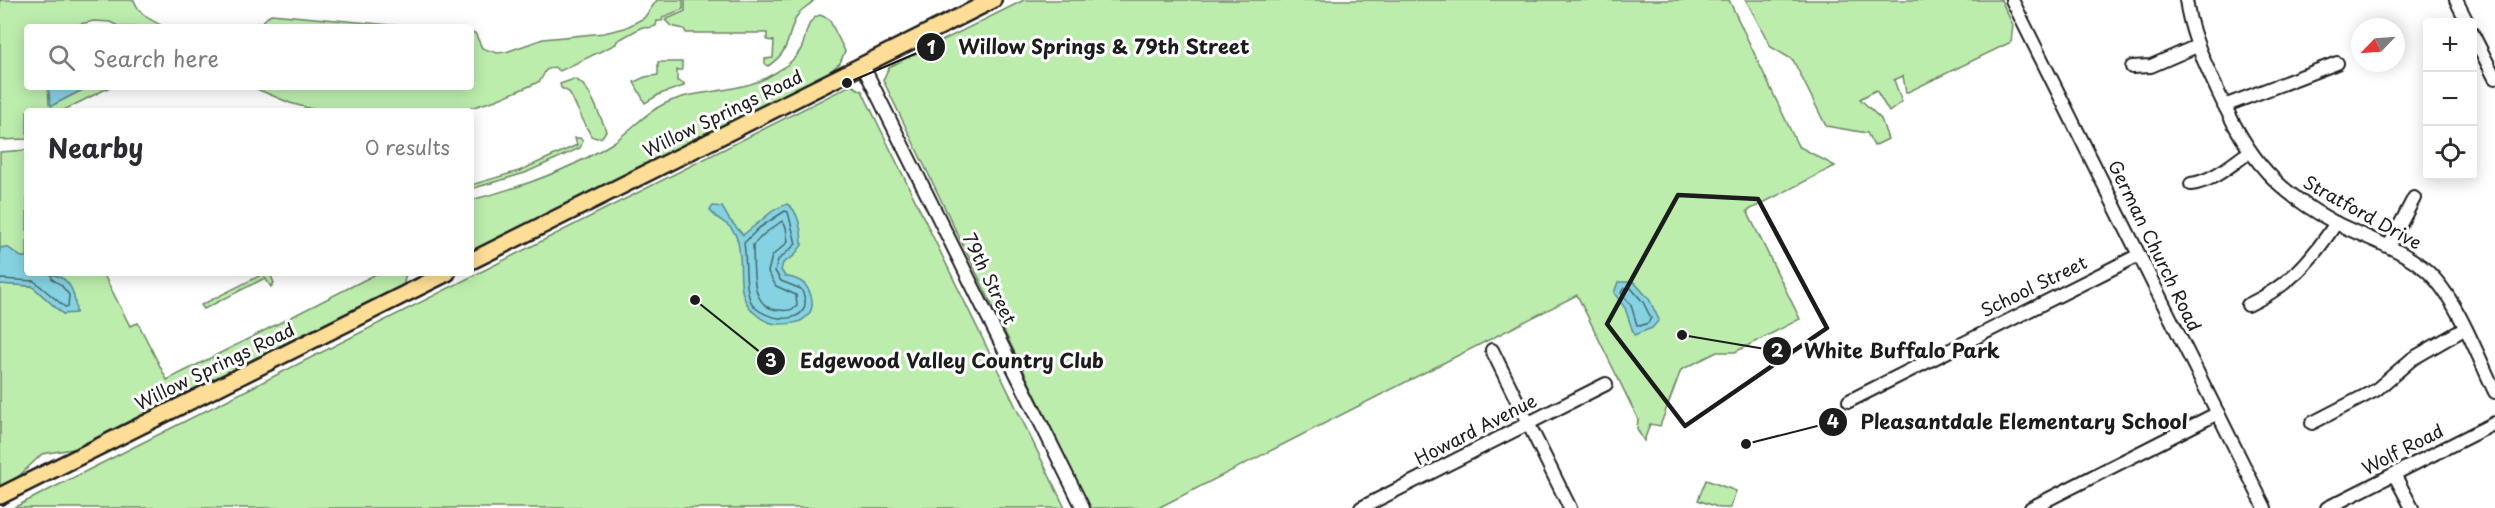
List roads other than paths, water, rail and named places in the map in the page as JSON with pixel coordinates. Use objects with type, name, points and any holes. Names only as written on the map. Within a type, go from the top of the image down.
[{"type":"main road","name":"Willow Springs Road","points":[[474,260],[993,0]]},
{"type":"main road","name":"Willow Springs Road","points":[[0,496],[441,276]]},
{"type":"street","name":"German Church Road","points":[[2012,0],[2265,508]]},
{"type":"street","name":"Stratford Drive","points":[[2186,0],[2190,24],[2198,46],[2224,106],[2249,152],[2282,189],[2297,201],[2336,223],[2389,246],[2427,271],[2448,296],[2495,392]]},
{"type":"street","points":[[2456,0],[2466,18]]},
{"type":"street","points":[[2477,43],[2495,78]]},
{"type":"street","points":[[2132,67],[2151,66],[2198,46]]},
{"type":"street","points":[[2224,106],[2337,63]]},
{"type":"street","name":"79th Street","points":[[863,66],[1083,508]]},
{"type":"street","points":[[2191,184],[2209,179],[2249,152]]},
{"type":"street","points":[[2389,246],[2415,198]]},
{"type":"street","points":[[2248,305],[2273,293],[2303,269],[2336,223]]},
{"type":"street","name":"School Street","points":[[1849,401],[2139,255]]},
{"type":"street","points":[[2312,423],[2376,390],[2412,359],[2464,329]]},
{"type":"street","points":[[1492,350],[1570,508]]},
{"type":"street","name":"Howard Avenue","points":[[1361,508],[1606,384]]},
{"type":"street","points":[[2031,508],[2218,413]]},
{"type":"street","name":"Wolf Road","points":[[2327,508],[2495,423]]},
{"type":"street","points":[[2394,474],[2412,508]]},
{"type":"water","points":[[48,90],[82,90],[51,106]]},
{"type":"water","points":[[787,204],[797,216],[802,245],[794,256],[783,263],[781,270],[785,276],[798,280],[806,286],[811,295],[812,306],[808,315],[798,322],[776,324],[767,322],[750,308],[742,290],[739,249],[735,233],[710,210],[713,206],[722,207],[743,235],[774,210]]},
{"type":"water","points":[[7,247],[24,257],[24,276],[57,276],[64,279],[73,291],[76,313],[63,314],[32,286],[0,284],[0,248]]},
{"type":"water","points":[[1618,282],[1634,282],[1649,299],[1659,320],[1652,328],[1634,335],[1625,308],[1614,293]]},
{"type":"place","name":"Willow Springs & 79th Street","points":[[847,83]]},
{"type":"place","name":"Edgewood Valley Country Club","points":[[695,300]]},
{"type":"place","name":"White Buffalo Park","points":[[1682,335]]},
{"type":"place","name":"Pleasantdale Elementary School","points":[[1746,444]]}]
